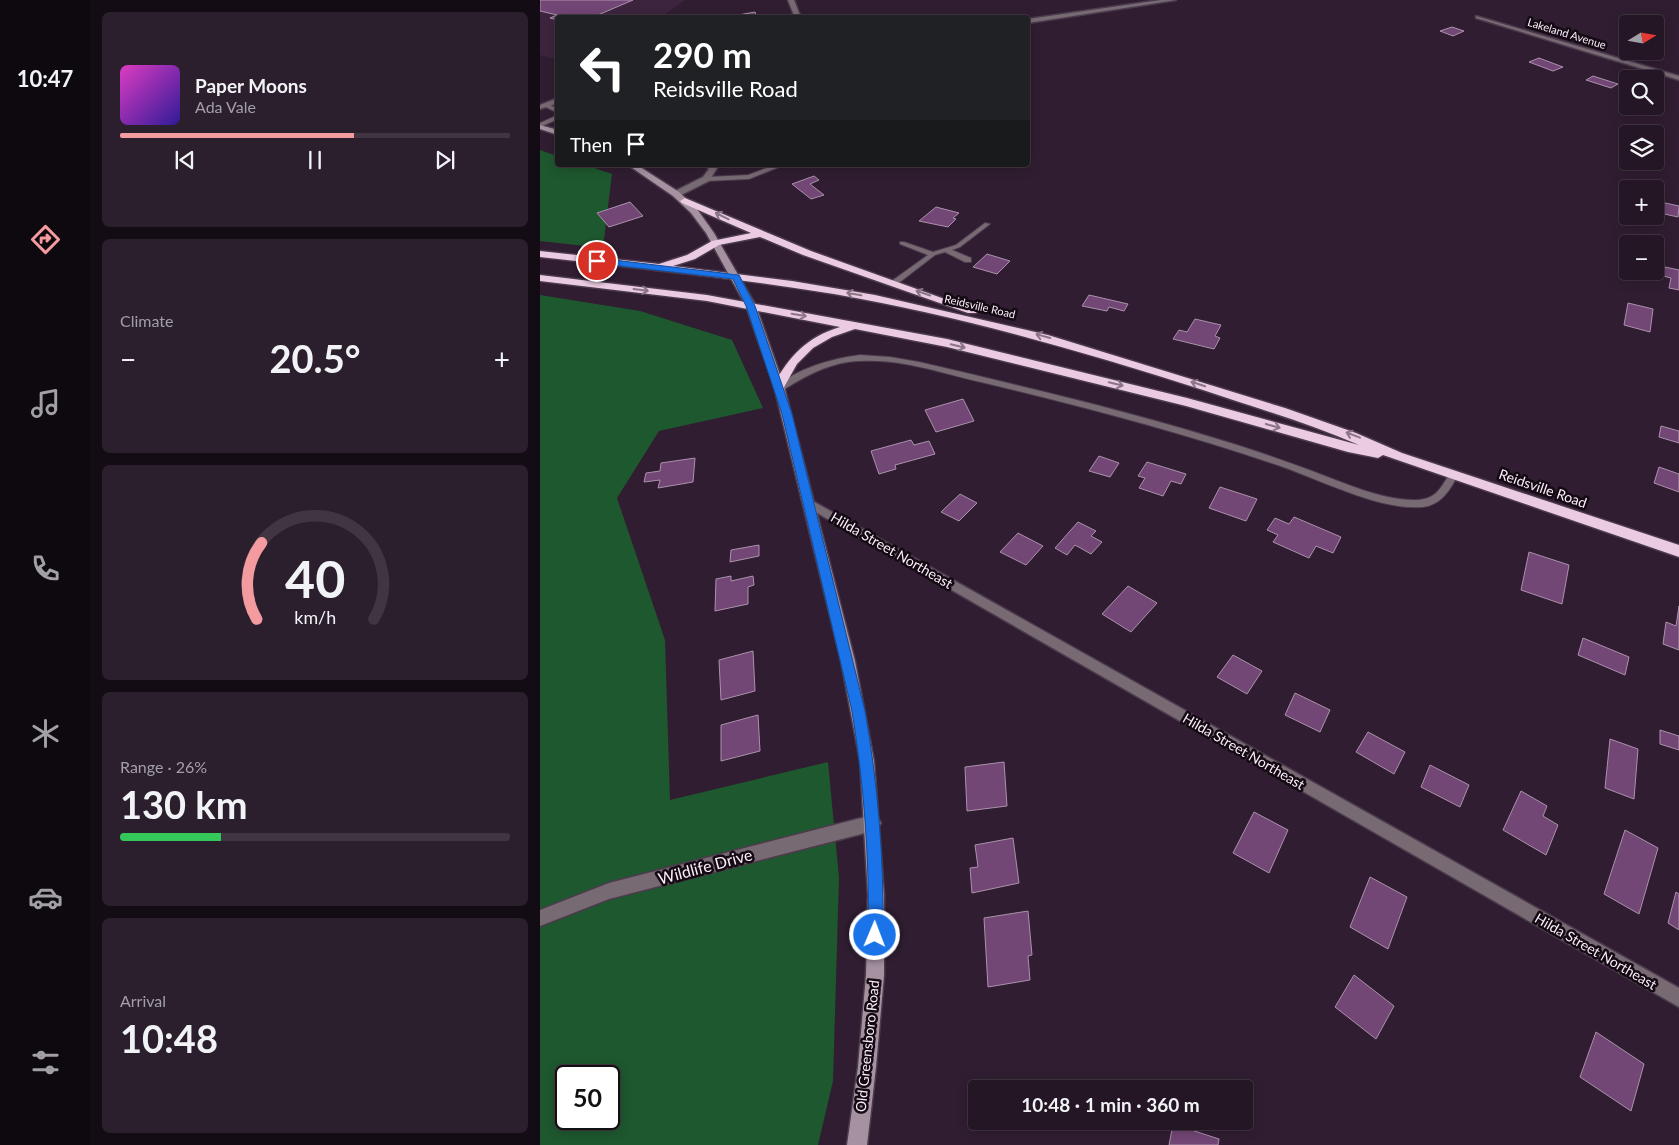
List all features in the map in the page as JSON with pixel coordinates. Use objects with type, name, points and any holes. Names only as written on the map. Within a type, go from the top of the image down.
[{"type":"highway","points":[[686,202],[711,210],[759,234],[807,253],[1017,329]]},
{"type":"highway","points":[[654,267],[691,258],[716,243],[759,234]]},
{"type":"highway","name":"Reidsville Road","points":[[540,254],[736,277],[873,297],[1017,329],[1119,358],[1354,435],[1397,456],[1679,551]]},
{"type":"highway","name":"Reidsville Road","points":[[540,278],[707,298],[856,325],[1047,366],[1187,402],[1348,447],[1397,456]]},
{"type":"highway","points":[[779,387],[789,365],[803,349],[829,334],[856,325]]},
{"type":"main road","points":[[540,126],[555,132]]},
{"type":"main road","name":"Old Greensboro Road","points":[[635,167],[686,202],[703,222],[751,306],[779,387],[859,711],[867,761],[873,822],[876,895],[874,975],[867,1067],[856,1145]]},
{"type":"street","points":[[791,0],[797,15]]},
{"type":"street","points":[[1030,21],[1173,0]]},
{"type":"street","name":"Lakeland Avenue","points":[[1478,17],[1679,78]]},
{"type":"street","points":[[543,106],[555,101]]},
{"type":"street","points":[[676,194],[706,179],[711,167]]},
{"type":"street","name":"Hilda Street Northeast","points":[[808,503],[1679,998]]},
{"type":"street","name":"Wildlife Drive","points":[[540,918],[610,891],[873,822]]},
{"type":"lane","points":[[540,126],[555,119]]},
{"type":"lane","points":[[706,179],[750,177],[777,167]]},
{"type":"lane","points":[[893,283],[933,254],[948,251],[958,246],[987,224]]},
{"type":"lane","points":[[902,243],[933,254]]},
{"type":"lane","points":[[948,251],[968,260]]},
{"type":"lane","points":[[779,387],[824,364],[859,358],[883,358],[931,366],[1105,408],[1230,446],[1372,494],[1405,503],[1425,503],[1438,497],[1445,490],[1453,475]]},
{"type":"shaded area","points":[[540,0],[685,0],[664,15],[555,15],[555,59],[540,55]]},
{"type":"green space","points":[[540,150],[555,155],[555,167],[591,167],[612,174],[603,248],[540,241]]},
{"type":"green space","points":[[540,295],[640,311],[732,340],[763,408],[659,431],[617,498],[665,640],[670,800],[828,762],[839,878],[833,1081],[818,1145],[540,1145]]},
{"type":"building","points":[[540,0],[633,0],[598,15],[557,15],[540,11]]},
{"type":"building","points":[[755,12],[756,15],[738,15]]},
{"type":"building","points":[[1452,27],[1464,31],[1453,36],[1440,31]]},
{"type":"building","points":[[1539,58],[1563,67],[1553,71],[1529,62]]},
{"type":"building","points":[[1593,76],[1618,84],[1611,88],[1586,80]]},
{"type":"building","points":[[814,176],[819,180],[810,184],[824,195],[811,199],[792,184]]},
{"type":"building","points":[[630,202],[643,216],[609,227],[597,213]]},
{"type":"building","points":[[1664,203],[1679,206],[1678,217],[1664,214]]},
{"type":"building","points":[[936,207],[959,213],[953,218],[956,219],[948,227],[919,221]]},
{"type":"building","points":[[987,254],[1010,261],[997,274],[973,267]]},
{"type":"building","points":[[1665,267],[1679,270],[1679,290],[1669,288],[1671,278],[1664,276]]},
{"type":"building","points":[[1089,295],[1128,304],[1124,311],[1109,307],[1107,311],[1082,306]]},
{"type":"building","points":[[1628,303],[1653,309],[1650,332],[1624,325]]},
{"type":"building","points":[[1195,319],[1221,325],[1215,336],[1220,338],[1214,349],[1173,339],[1179,330],[1187,332]]},
{"type":"building","points":[[963,399],[974,421],[936,432],[925,410]]},
{"type":"building","points":[[1661,426],[1679,431],[1679,443],[1659,437]]},
{"type":"building","points":[[911,440],[914,445],[929,441],[935,454],[895,465],[896,469],[879,474],[871,451]]},
{"type":"building","points":[[1099,456],[1119,463],[1110,477],[1089,471]]},
{"type":"building","points":[[695,458],[693,482],[658,488],[660,480],[644,482],[646,473],[660,471],[661,463]]},
{"type":"building","points":[[1147,462],[1186,474],[1181,484],[1171,481],[1163,496],[1139,488],[1145,478],[1138,476]]},
{"type":"building","points":[[1659,467],[1679,474],[1679,492],[1654,483]]},
{"type":"building","points":[[1220,487],[1257,499],[1246,521],[1209,508]]},
{"type":"building","points":[[960,494],[977,503],[959,521],[941,512]]},
{"type":"building","points":[[1294,517],[1341,537],[1333,553],[1316,546],[1309,558],[1273,542],[1278,535],[1267,530],[1275,518],[1289,524]]},
{"type":"building","points":[[1078,522],[1096,531],[1091,536],[1102,542],[1091,554],[1075,545],[1067,555],[1055,548]]},
{"type":"building","points":[[1018,533],[1043,546],[1026,565],[1000,552]]},
{"type":"building","points":[[759,545],[759,556],[730,562],[731,550]]},
{"type":"building","points":[[1529,552],[1569,565],[1562,604],[1521,590]]},
{"type":"building","points":[[731,576],[731,581],[753,576],[754,585],[748,587],[748,604],[715,611],[716,579]]},
{"type":"building","points":[[1128,586],[1157,603],[1131,632],[1102,614]]},
{"type":"building","points":[[1679,606],[1679,650],[1663,644],[1666,622],[1676,626]]},
{"type":"building","points":[[1583,638],[1629,657],[1625,675],[1578,655]]},
{"type":"building","points":[[753,651],[755,691],[721,700],[719,660]]},
{"type":"building","points":[[1233,655],[1262,671],[1247,694],[1217,677]]},
{"type":"building","points":[[1295,693],[1330,710],[1320,732],[1285,715]]},
{"type":"building","points":[[758,715],[760,751],[721,761],[721,725]]},
{"type":"building","points":[[1660,730],[1679,736],[1679,750],[1660,744]]},
{"type":"building","points":[[1368,732],[1405,752],[1394,774],[1356,752]]},
{"type":"building","points":[[1610,739],[1638,749],[1634,799],[1605,788]]},
{"type":"building","points":[[1004,762],[1007,806],[967,811],[965,767]]},
{"type":"building","points":[[1430,765],[1469,785],[1460,807],[1421,787]]},
{"type":"building","points":[[1521,791],[1547,806],[1543,816],[1558,825],[1546,855],[1503,830]]},
{"type":"building","points":[[1254,812],[1288,830],[1269,873],[1233,853]]},
{"type":"building","points":[[1625,830],[1658,848],[1639,914],[1604,894]]},
{"type":"building","points":[[1013,838],[1019,883],[972,893],[970,868],[978,867],[975,845]]},
{"type":"building","points":[[1370,877],[1407,897],[1388,949],[1350,927]]},
{"type":"building","points":[[1676,892],[1679,894],[1679,930],[1668,923]]},
{"type":"building","points":[[1028,911],[1032,955],[1028,956],[1030,980],[988,987],[984,918]]},
{"type":"building","points":[[1354,975],[1394,1006],[1376,1039],[1335,1007]]},
{"type":"building","points":[[1596,1032],[1644,1064],[1631,1111],[1580,1077]]},
{"type":"building","points":[[1172,1130],[1191,1130],[1219,1139],[1218,1145],[1169,1145]]},
{"type":"route","points":[[597,261],[736,277],[751,306],[787,414],[859,711],[867,761],[873,822],[876,895],[875,935]]}]
